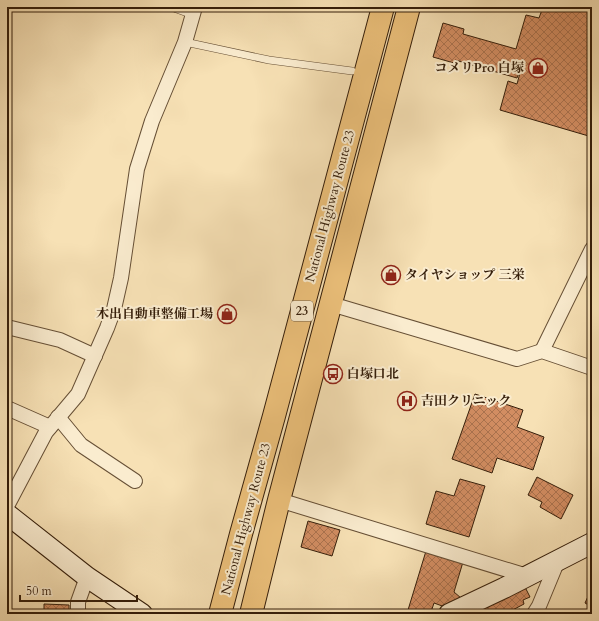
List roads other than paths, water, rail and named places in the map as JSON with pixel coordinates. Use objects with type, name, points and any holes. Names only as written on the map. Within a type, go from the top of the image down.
[{"type":"highway","name":"National Highway Route 23","points":[[220,614],[240,534],[276,408],[383,7]]},
{"type":"highway","name":"National Highway Route 23","points":[[251,614],[279,500],[410,7]]},
{"type":"main road","points":[[7,514],[88,577],[142,614]]},
{"type":"main road","points":[[449,614],[592,543]]},
{"type":"street","points":[[7,506],[46,432],[78,394],[114,309],[121,278],[137,169],[152,121],[185,42],[194,11]]},
{"type":"street","points":[[542,352],[592,249]]},
{"type":"street","points":[[331,304],[517,359],[542,352],[592,368]]},
{"type":"street","points":[[7,327],[60,340],[95,356]]},
{"type":"street","points":[[7,408],[54,422],[81,445],[135,481]]},
{"type":"street","points":[[279,500],[527,576]]},
{"type":"street","points":[[534,614],[539,606],[558,560]]},
{"type":"street","points":[[78,614],[78,602],[88,577]]},
{"type":"lane","points":[[171,7],[194,11]]},
{"type":"lane","points":[[185,42],[269,60],[352,71]]},
{"type":"place","name":"コメリPro 白塚","points":[[538,68]]},
{"type":"place","name":"タイヤショップ 三栄","points":[[391,275]]},
{"type":"place","name":"木出自動車整備工場","points":[[227,314]]},
{"type":"place","name":"白塚口北","points":[[333,374]]},
{"type":"place","name":"吉田クリニック","points":[[407,401]]}]
